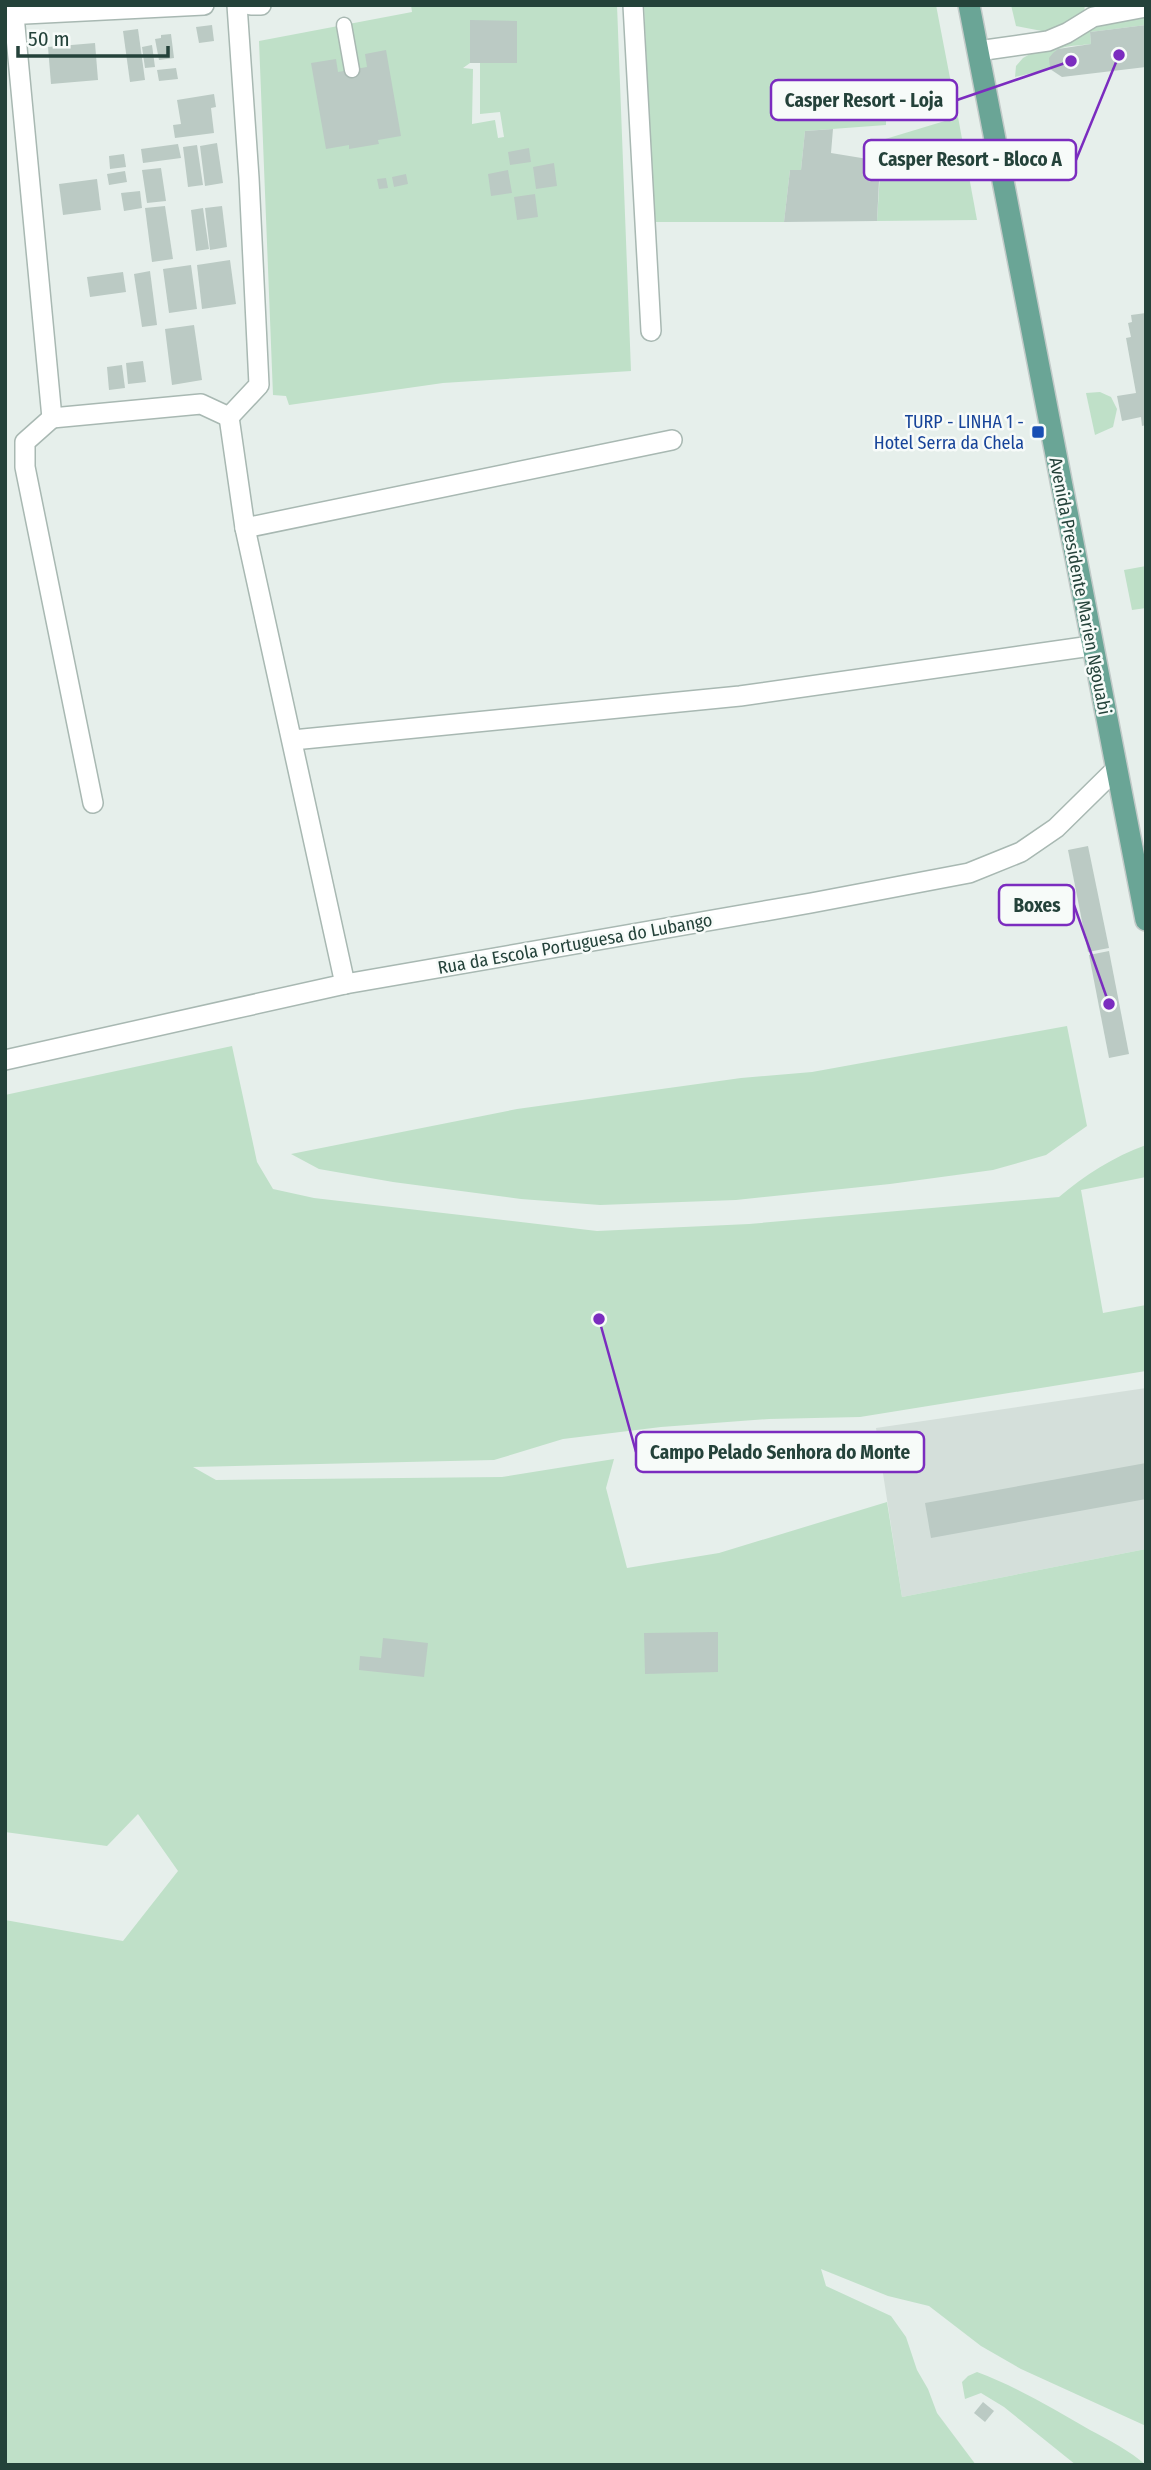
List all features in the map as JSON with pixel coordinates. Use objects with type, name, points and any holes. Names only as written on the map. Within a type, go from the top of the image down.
[{"type":"main road","name":"Avenida Presidente Marien Ngouabi","points":[[970,5],[1115,771],[1146,920]]},
{"type":"street","points":[[52,418],[11,12],[204,5]]},
{"type":"street","points":[[229,417],[259,385],[250,191],[237,5]]},
{"type":"street","points":[[251,5],[261,5]]},
{"type":"street","points":[[633,5],[651,331]]},
{"type":"street","points":[[978,51],[1048,41],[1067,33],[1098,11],[1146,7]]},
{"type":"street","points":[[344,25],[352,69]]},
{"type":"street","points":[[93,803],[25,467],[25,442],[52,418],[201,404],[229,417]]},
{"type":"street","points":[[229,417],[246,528],[345,984]]},
{"type":"street","points":[[246,528],[673,440]]},
{"type":"street","points":[[293,740],[740,696],[1091,646]]},
{"type":"street","name":"Rua da Escola Portuguesa do Lubango","points":[[5,1060],[345,984],[799,906],[970,873],[1021,852],[1056,828],[1115,771]]},
{"type":"shaded area","points":[[1146,1388],[1146,1549],[902,1597],[876,1428]]},
{"type":"green space","points":[[411,5],[617,5],[631,371],[443,383],[289,405],[286,396],[273,395],[259,41],[412,12]],"holes":[[[470,21],[517,21],[517,63],[480,63],[480,114],[500,112],[504,137],[498,138],[495,120],[472,124],[473,69],[463,68],[470,63]]]},
{"type":"green space","points":[[644,5],[936,5],[955,104],[886,115],[886,125],[805,131],[801,170],[790,170],[784,222],[654,222]]},
{"type":"green space","points":[[1011,5],[1085,5],[1084,12],[1064,27],[1053,28],[1047,32],[1016,26]]},
{"type":"green space","points":[[1146,15],[1146,25],[1090,32],[1091,44],[1057,50],[1050,61],[1050,69],[1015,77],[1016,66],[1023,58],[1080,26]]},
{"type":"green space","points":[[958,117],[977,220],[877,221],[882,140]]},
{"type":"green space","points":[[1100,392],[1111,397],[1117,409],[1113,427],[1095,435],[1086,393]]},
{"type":"green space","points":[[1146,566],[1146,608],[1132,610],[1124,570]]},
{"type":"green space","points":[[1067,1026],[1087,1126],[1046,1155],[993,1170],[736,1200],[600,1205],[521,1199],[393,1182],[319,1169],[291,1154],[517,1109],[741,1078],[812,1072]]},
{"type":"green space","points":[[232,1046],[257,1162],[273,1189],[314,1198],[597,1231],[749,1224],[1059,1197],[1100,1167],[1146,1145],[1146,1177],[1081,1190],[1103,1313],[1146,1305],[1146,1371],[860,1417],[769,1419],[661,1427],[563,1439],[494,1460],[193,1467],[216,1480],[502,1477],[614,1459],[606,1488],[627,1568],[719,1553],[887,1502],[902,1597],[1146,1549],[1146,2426],[1021,2369],[981,2346],[929,2306],[888,2296],[821,2269],[826,2286],[891,2316],[906,2337],[917,2370],[937,2413],[976,2465],[5,2465],[5,1920],[123,1941],[178,1871],[138,1814],[107,1846],[5,1832],[5,1095]]},
{"type":"green space","points":[[977,2372],[1049,2406],[1119,2446],[1146,2465],[1076,2465],[1004,2407],[981,2393],[965,2399],[962,2382]]},
{"type":"building","points":[[470,20],[517,21],[517,63],[470,63]]},
{"type":"building","points":[[212,25],[214,41],[199,43],[196,27]]},
{"type":"building","points":[[1146,25],[1146,67],[1062,77],[1050,69],[1049,58],[1053,53],[1058,49],[1091,44],[1090,32]]},
{"type":"building","points":[[138,29],[145,80],[130,82],[123,31]]},
{"type":"building","points":[[171,34],[174,58],[159,60],[155,39]]},
{"type":"building","points":[[95,43],[98,80],[51,84],[48,47]]},
{"type":"building","points":[[152,45],[155,67],[145,68],[142,47]]},
{"type":"building","points":[[386,50],[401,136],[378,140],[379,144],[349,149],[349,145],[326,149],[311,63],[336,59],[338,72],[367,67],[365,54]]},
{"type":"building","points":[[176,68],[178,79],[159,81],[157,70]]},
{"type":"building","points":[[214,94],[216,107],[211,108],[214,133],[175,138],[173,125],[181,124],[177,100]]},
{"type":"building","points":[[833,129],[831,153],[880,161],[877,221],[784,222],[790,170],[801,170],[805,131]]},
{"type":"building","points":[[217,143],[223,183],[205,186],[200,146]]},
{"type":"building","points":[[178,144],[181,158],[143,163],[141,149]]},
{"type":"building","points":[[197,145],[203,185],[188,187],[183,147]]},
{"type":"building","points":[[529,148],[531,162],[510,165],[508,152]]},
{"type":"building","points":[[124,154],[126,167],[110,169],[109,156]]},
{"type":"building","points":[[554,163],[557,186],[536,189],[533,167]]},
{"type":"building","points":[[161,168],[166,201],[147,203],[142,170]]},
{"type":"building","points":[[508,170],[512,193],[491,196],[488,174]]},
{"type":"building","points":[[125,171],[127,182],[109,185],[107,174]]},
{"type":"building","points":[[406,174],[408,184],[394,187],[392,177]]},
{"type":"building","points":[[386,178],[388,188],[379,189],[377,179]]},
{"type":"building","points":[[97,179],[101,210],[63,215],[59,184]]},
{"type":"building","points":[[140,191],[142,208],[124,211],[121,193]]},
{"type":"building","points":[[535,194],[538,217],[517,220],[514,197]]},
{"type":"building","points":[[165,206],[173,259],[152,262],[145,208]]},
{"type":"building","points":[[222,206],[227,247],[210,250],[205,208]]},
{"type":"building","points":[[203,208],[209,249],[196,251],[191,210]]},
{"type":"building","points":[[230,260],[236,304],[202,309],[197,265]]},
{"type":"building","points":[[191,265],[197,309],[169,313],[163,269]]},
{"type":"building","points":[[150,271],[157,325],[142,327],[134,274]]},
{"type":"building","points":[[123,272],[126,292],[90,297],[87,277]]},
{"type":"building","points":[[1146,313],[1146,425],[1142,426],[1141,417],[1122,421],[1117,396],[1136,393],[1126,338],[1131,337],[1128,323],[1132,322],[1131,315]]},
{"type":"building","points":[[194,325],[202,380],[172,385],[165,329]]},
{"type":"building","points":[[143,361],[146,382],[128,384],[126,363]]},
{"type":"building","points":[[122,365],[125,388],[109,390],[107,367]]},
{"type":"building","points":[[1088,846],[1109,948],[1088,952],[1068,850]]},
{"type":"building","points":[[1109,951],[1129,1054],[1109,1058],[1089,955]]},
{"type":"building","points":[[1146,1463],[1146,1499],[931,1538],[925,1503]]},
{"type":"building","points":[[718,1632],[718,1672],[645,1674],[644,1633]]},
{"type":"building","points":[[383,1638],[428,1643],[424,1677],[359,1670],[360,1656],[381,1658]]},
{"type":"building","points":[[983,2402],[994,2411],[985,2422],[974,2413]]},
{"type":"place","name":"Casper Resort - Bloco A","points":[[1119,55]]},
{"type":"place","name":"Casper Resort - Loja","points":[[1071,61]]},
{"type":"place","name":"TURP - LINHA 1 - Hotel Serra da Chela","points":[[1038,432]]},
{"type":"place","name":"Boxes","points":[[1109,1004]]},
{"type":"place","name":"Campo Pelado Senhora do Monte","points":[[599,1319]]}]
